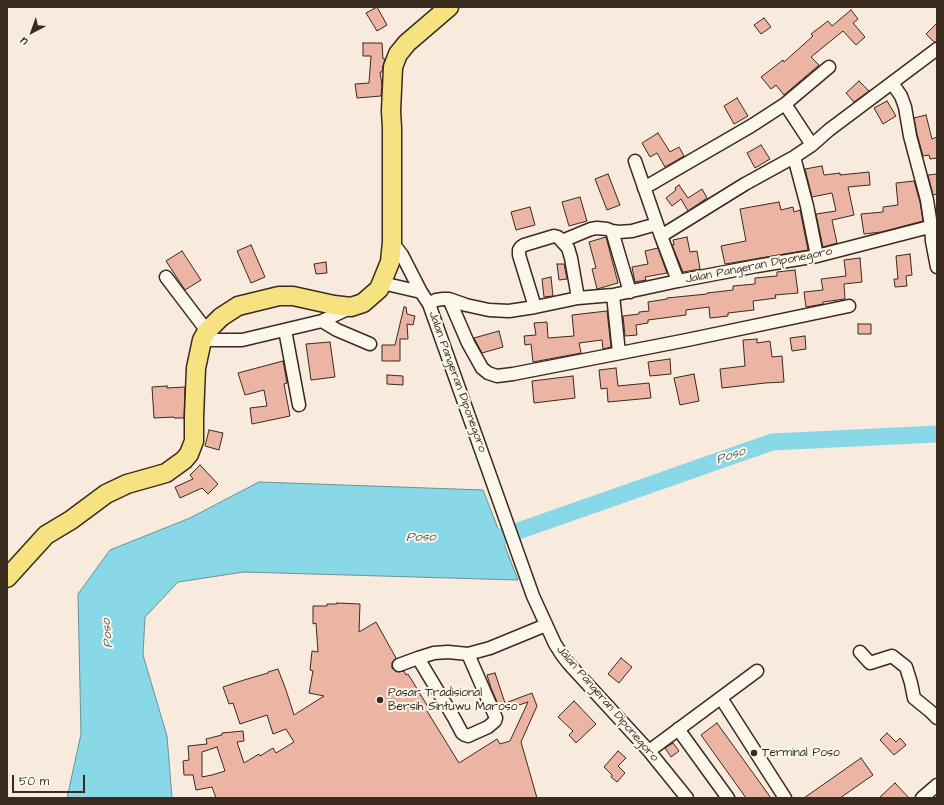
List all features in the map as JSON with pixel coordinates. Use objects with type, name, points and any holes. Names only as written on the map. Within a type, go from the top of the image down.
[{"type":"highway","points":[[7,578],[46,535],[106,494],[127,484],[166,473],[190,454],[194,441],[196,368],[204,335],[221,317],[238,306],[279,296],[294,296],[334,305],[351,307],[368,300],[379,289],[390,262],[392,242],[391,111],[394,67],[398,54],[407,43],[449,7]]},
{"type":"street","points":[[661,236],[812,145],[829,130],[937,48]]},
{"type":"street","points":[[644,188],[786,104],[829,66]]},
{"type":"street","points":[[892,83],[901,96],[905,107],[910,136],[934,226],[932,240],[937,267]]},
{"type":"street","points":[[786,104],[812,145]]},
{"type":"street","points":[[794,157],[807,206],[817,256]]},
{"type":"street","points":[[635,161],[678,281]]},
{"type":"street","points":[[562,241],[591,229],[607,229],[619,232],[632,231],[657,224]]},
{"type":"street","name":"Jalan Pangeran Diponegoro","points":[[686,798],[649,751],[562,655],[554,644],[533,596],[429,304],[443,298],[489,310],[509,311],[578,298],[613,295],[678,281],[817,256],[934,226]]},
{"type":"street","points":[[612,231],[630,292]]},
{"type":"street","points":[[535,307],[518,255],[519,250],[524,245],[554,236],[558,237],[568,248],[578,298]]},
{"type":"street","points":[[392,242],[402,255],[421,292],[429,304]]},
{"type":"street","points":[[166,277],[204,335],[242,340],[322,321],[351,307]]},
{"type":"street","points":[[382,283],[421,292]]},
{"type":"street","points":[[613,295],[619,353]]},
{"type":"street","points":[[449,299],[468,343],[482,368],[496,376],[619,353],[849,306]]},
{"type":"street","points":[[322,321],[337,330],[370,344]]},
{"type":"street","points":[[285,330],[299,405]]},
{"type":"street","points":[[399,665],[434,653],[448,652],[468,654],[490,648],[546,625]]},
{"type":"street","points":[[860,652],[870,663],[892,656],[906,667],[914,698],[937,718]]},
{"type":"street","points":[[418,658],[462,733],[468,736],[488,726],[496,718],[468,654]]},
{"type":"street","points":[[649,751],[757,671]]},
{"type":"street","points":[[721,698],[785,798]]},
{"type":"street","points":[[678,729],[728,798]]},
{"type":"street","points":[[922,798],[937,785]]},
{"type":"water","points":[[259,482],[483,490],[518,580],[244,572],[178,582],[145,617],[143,655],[167,736],[172,798],[67,798],[81,734],[78,594],[110,550],[190,518]]},
{"type":"building","points":[[377,7],[387,25],[377,31],[366,13]]},
{"type":"building","points":[[851,10],[858,19],[853,23],[865,37],[856,45],[843,31],[811,57],[819,65],[784,95],[776,85],[771,89],[761,77],[783,60],[784,62],[813,36],[811,34],[828,21],[832,26]]},
{"type":"building","points":[[764,18],[771,27],[761,34],[754,25]]},
{"type":"building","points":[[937,23],[937,42],[934,42],[926,34]]},
{"type":"building","points":[[363,43],[382,43],[383,59],[385,59],[382,72],[380,72],[382,85],[381,96],[357,98],[355,84],[369,83],[371,56],[363,56]]},
{"type":"building","points":[[859,81],[869,91],[854,102],[846,93]]},
{"type":"building","points":[[737,98],[748,116],[734,124],[724,106]]},
{"type":"building","points":[[887,101],[896,116],[883,124],[874,108]]},
{"type":"building","points":[[926,115],[932,139],[937,137],[937,158],[930,159],[929,155],[923,156],[917,134],[914,118]]},
{"type":"building","points":[[658,133],[670,152],[679,147],[684,156],[665,167],[657,153],[650,157],[642,143]]},
{"type":"building","points":[[761,145],[770,159],[755,168],[747,153]]},
{"type":"building","points":[[822,166],[824,175],[869,172],[870,185],[848,187],[854,215],[832,220],[837,243],[823,247],[816,214],[836,211],[832,193],[812,197],[805,169]]},
{"type":"building","points":[[608,174],[620,205],[607,210],[595,179]]},
{"type":"building","points":[[937,174],[937,194],[933,195],[928,175]]},
{"type":"building","points":[[914,181],[920,202],[923,221],[881,232],[864,234],[861,214],[883,212],[883,207],[898,205],[896,183]]},
{"type":"building","points":[[679,185],[688,198],[702,189],[707,198],[688,211],[681,199],[672,206],[666,198],[676,190],[675,188]]},
{"type":"building","points":[[580,197],[587,221],[569,226],[562,202]]},
{"type":"building","points":[[779,202],[781,210],[793,207],[794,212],[800,210],[808,250],[725,264],[721,246],[746,241],[740,209]]},
{"type":"building","points":[[530,207],[535,225],[516,230],[511,212]]},
{"type":"building","points":[[606,237],[618,283],[597,289],[592,269],[596,268],[589,242]]},
{"type":"building","points":[[687,237],[690,252],[697,251],[700,269],[683,272],[672,245],[674,245],[673,240]]},
{"type":"building","points":[[251,245],[265,277],[251,283],[237,251]]},
{"type":"building","points":[[658,248],[667,273],[645,277],[646,280],[635,282],[632,267],[648,264],[645,251]]},
{"type":"building","points":[[182,251],[201,280],[185,290],[166,261]]},
{"type":"building","points":[[910,254],[912,275],[906,276],[907,286],[895,287],[894,279],[898,279],[896,256]]},
{"type":"building","points":[[860,258],[862,282],[844,284],[845,299],[823,302],[823,304],[806,307],[804,292],[823,290],[821,279],[846,276],[844,260]]},
{"type":"building","points":[[326,262],[327,273],[316,274],[314,264]]},
{"type":"building","points":[[557,264],[564,264],[567,279],[559,280]]},
{"type":"building","points":[[795,270],[798,293],[775,295],[776,298],[753,301],[754,310],[728,313],[728,316],[710,318],[709,307],[686,310],[686,315],[648,320],[648,323],[636,325],[637,335],[625,336],[623,316],[649,311],[648,302],[667,298],[733,290],[733,286],[755,284],[755,278],[777,276],[777,272]]},
{"type":"building","points":[[551,277],[553,296],[544,297],[542,279]]},
{"type":"building","points":[[404,307],[406,307],[407,314],[415,316],[413,325],[407,324],[408,339],[400,339],[400,361],[382,361],[382,345],[395,345]]},
{"type":"building","points":[[607,311],[611,347],[603,349],[602,340],[579,343],[581,353],[533,362],[531,344],[525,345],[524,336],[536,335],[534,323],[547,322],[548,338],[574,336],[572,315]]},
{"type":"building","points":[[858,324],[871,324],[871,334],[858,334]]},
{"type":"building","points":[[499,331],[503,347],[482,353],[474,338]]},
{"type":"building","points":[[805,336],[806,349],[792,351],[790,338]]},
{"type":"building","points":[[757,339],[757,343],[770,341],[772,357],[782,356],[784,382],[722,388],[720,369],[745,366],[743,340]]},
{"type":"building","points":[[330,342],[335,377],[311,380],[306,344]]},
{"type":"building","points":[[670,359],[671,374],[650,376],[648,362]]},
{"type":"building","points":[[283,361],[287,383],[284,384],[290,416],[252,424],[250,408],[267,406],[264,390],[245,395],[238,373]]},
{"type":"building","points":[[616,368],[618,386],[649,383],[651,398],[608,402],[607,388],[601,389],[599,370]]},
{"type":"building","points":[[694,374],[699,401],[680,405],[674,378]]},
{"type":"building","points":[[387,375],[403,376],[403,385],[387,384]]},
{"type":"building","points":[[573,376],[575,398],[534,403],[532,381]]},
{"type":"building","points":[[167,386],[167,388],[185,387],[184,418],[154,418],[152,387]]},
{"type":"building","points":[[209,430],[223,433],[219,450],[205,446]]},
{"type":"building","points":[[200,465],[218,484],[208,494],[202,488],[180,498],[175,487],[193,479],[190,475]]},
{"type":"building","points":[[360,604],[359,632],[376,622],[396,658],[392,663],[392,668],[397,672],[404,671],[406,675],[408,674],[430,710],[427,711],[459,763],[497,739],[500,744],[510,741],[528,702],[510,708],[508,702],[532,693],[537,706],[521,742],[537,798],[216,798],[212,787],[196,790],[193,775],[184,775],[183,761],[189,760],[188,746],[207,744],[206,739],[222,735],[222,733],[243,731],[244,741],[237,742],[244,763],[273,748],[276,753],[294,742],[286,729],[273,734],[267,715],[240,724],[233,703],[229,704],[223,687],[278,669],[294,715],[324,696],[309,693],[313,671],[310,670],[312,651],[318,652],[316,623],[313,624],[313,606]],"holes":[[[217,747],[225,771],[202,777],[202,752]]]},
{"type":"building","points":[[621,658],[632,667],[619,683],[608,674]]},
{"type":"building","points":[[495,673],[507,709],[501,711],[487,675]]},
{"type":"building","points":[[574,701],[596,724],[576,743],[569,735],[573,731],[558,717]]},
{"type":"building","points":[[717,723],[771,798],[746,798],[701,735]]},
{"type":"building","points":[[887,733],[896,742],[900,738],[906,745],[894,755],[880,740]]},
{"type":"building","points":[[673,743],[679,751],[671,757],[665,748]]},
{"type":"building","points":[[618,751],[626,758],[618,766],[625,773],[617,782],[611,777],[612,775],[604,767]]},
{"type":"building","points":[[861,758],[873,775],[840,798],[804,798]]},
{"type":"building","points":[[895,783],[909,798],[879,798]]},
{"type":"waterway","name":"Poso","points":[[477,537],[501,537],[772,442],[937,434]]},
{"type":"place","name":"Pasar Tradisional Bersih Sintuwu Maroso","points":[[380,700]]},
{"type":"place","name":"Terminal Poso","points":[[754,753]]}]
